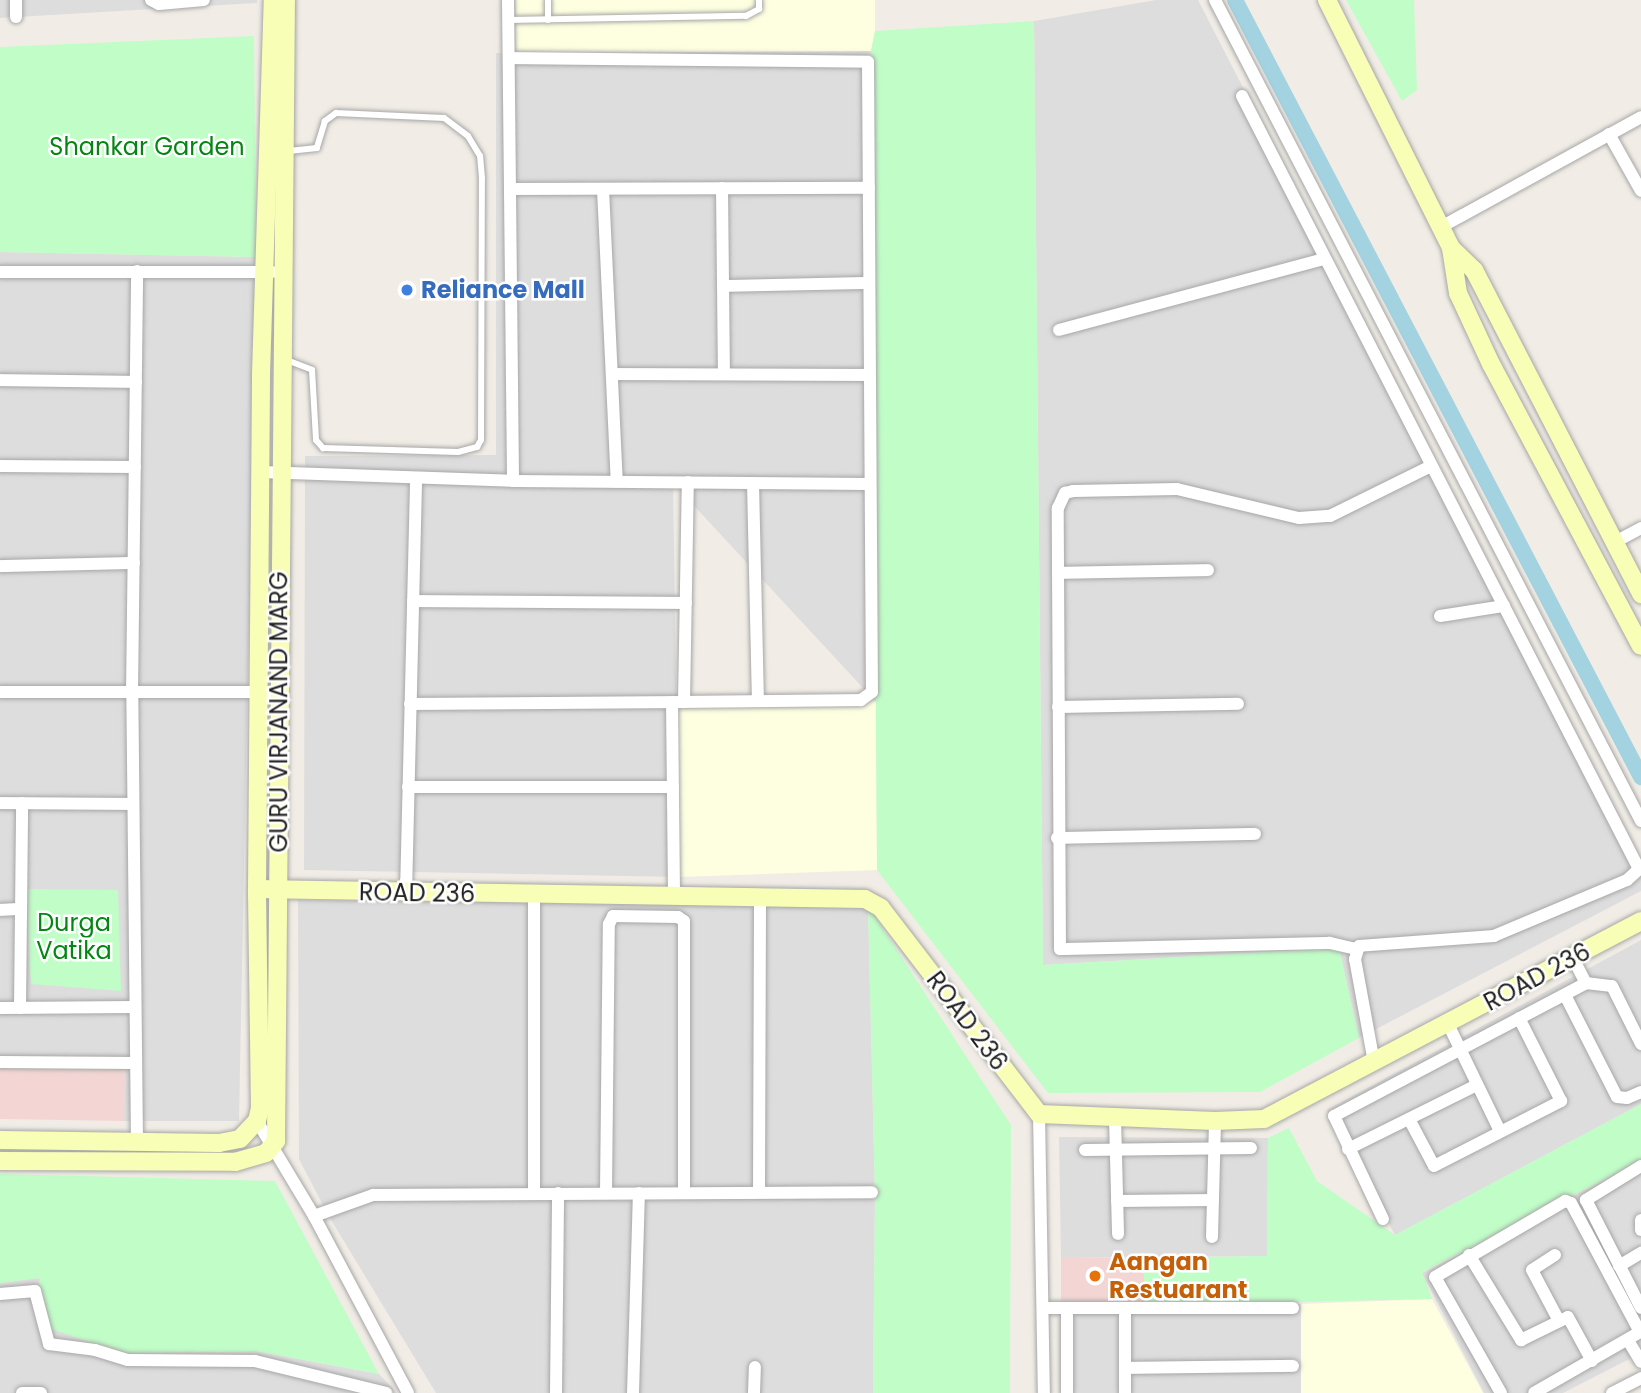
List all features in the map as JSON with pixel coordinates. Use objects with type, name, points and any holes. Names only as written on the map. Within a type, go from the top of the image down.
[{"type":"street","points":[[16,0],[16,17]]},
{"type":"street","points":[[150,0],[159,4],[204,0]]},
{"type":"street","name":"GURU VIRJANAND MARG","points":[[257,1121],[257,889],[274,272],[273,0]]},
{"type":"street","name":"GURU VIRJANAND MARG","points":[[272,1149],[277,1135],[279,692],[270,472],[281,359],[274,272],[284,151],[286,0]]},
{"type":"street","points":[[508,0],[513,481]]},
{"type":"street","points":[[1215,0],[1641,821]]},
{"type":"street","points":[[1327,0],[1451,247],[1474,270],[1641,594]]},
{"type":"street","points":[[410,704],[758,701],[871,696],[867,60],[509,58]]},
{"type":"street","points":[[1241,96],[1583,754],[1638,866],[1637,873],[1494,936],[1374,942],[1356,949],[1329,943],[1062,951],[1057,942],[1058,508],[1069,492],[1193,491],[1299,518],[1315,518],[1342,514],[1431,466]]},
{"type":"street","points":[[1441,227],[1641,117]]},
{"type":"street","points":[[1609,134],[1641,191]]},
{"type":"street","points":[[722,188],[724,374]]},
{"type":"street","points":[[511,189],[869,188]]},
{"type":"street","points":[[603,189],[617,482]]},
{"type":"street","points":[[1451,247],[1456,286],[1486,352],[1641,646]]},
{"type":"street","points":[[1059,330],[1324,259]]},
{"type":"street","points":[[136,1142],[132,693],[137,271]]},
{"type":"street","points":[[0,272],[274,272]]},
{"type":"street","points":[[723,286],[869,283]]},
{"type":"street","points":[[612,374],[869,374]]},
{"type":"street","points":[[0,380],[136,382]]},
{"type":"street","points":[[0,466],[135,467]]},
{"type":"street","points":[[270,472],[513,481],[869,484]]},
{"type":"street","points":[[406,893],[415,478]]},
{"type":"street","points":[[674,895],[673,787],[686,603],[688,482]]},
{"type":"street","points":[[753,483],[758,701]]},
{"type":"street","points":[[1613,543],[1641,528]]},
{"type":"street","points":[[0,566],[134,564]]},
{"type":"street","points":[[1058,573],[1208,570]]},
{"type":"street","points":[[413,601],[686,603]]},
{"type":"street","points":[[1440,617],[1504,606]]},
{"type":"street","points":[[0,692],[279,692]]},
{"type":"street","points":[[1058,707],[1238,704]]},
{"type":"street","points":[[408,788],[673,787]]},
{"type":"street","points":[[0,803],[133,804]]},
{"type":"street","points":[[20,1008],[22,803]]},
{"type":"street","points":[[1057,838],[1255,834]]},
{"type":"street","name":"ROAD 236","points":[[257,889],[857,898],[877,904],[1039,1114],[1214,1121],[1264,1119],[1641,921]]},
{"type":"street","points":[[534,894],[534,1193]]},
{"type":"street","points":[[759,1192],[760,896]]},
{"type":"street","points":[[0,910],[21,909]]},
{"type":"street","points":[[606,1193],[609,924],[614,916],[677,917],[684,921],[684,1192]]},
{"type":"street","points":[[1356,949],[1374,1063]]},
{"type":"street","points":[[1573,958],[1587,983]]},
{"type":"street","points":[[1383,1219],[1334,1121],[1338,1113],[1587,983],[1612,986],[1641,1044]]},
{"type":"street","points":[[1565,995],[1618,1097],[1627,1098],[1641,1092]]},
{"type":"street","points":[[0,1008],[135,1007]]},
{"type":"street","points":[[1409,1119],[1434,1166],[1561,1101],[1519,1018]]},
{"type":"street","points":[[1448,1024],[1500,1131]]},
{"type":"street","points":[[0,1062],[136,1063]]},
{"type":"street","points":[[1348,1149],[1477,1085]]},
{"type":"street","points":[[1039,1114],[1044,1393]]},
{"type":"street","points":[[1115,1118],[1118,1234]]},
{"type":"street","points":[[0,1139],[232,1141],[257,1121],[314,1216],[408,1393]]},
{"type":"street","points":[[1212,1237],[1214,1121]]},
{"type":"street","points":[[1086,1150],[1251,1148]]},
{"type":"street","points":[[0,1161],[235,1162],[272,1149]]},
{"type":"street","points":[[1641,1166],[1586,1200],[1641,1308]]},
{"type":"street","points":[[314,1216],[373,1195],[872,1192]]},
{"type":"street","points":[[556,1393],[558,1193]]},
{"type":"street","points":[[633,1393],[639,1193]]},
{"type":"street","points":[[1118,1201],[1213,1200]]},
{"type":"street","points":[[1501,1393],[1435,1280],[1438,1272],[1559,1202],[1571,1203],[1640,1326],[1629,1342],[1534,1393]]},
{"type":"street","points":[[1641,1220],[1641,1230]]},
{"type":"street","points":[[1619,1266],[1641,1253]]},
{"type":"street","points":[[1469,1255],[1521,1340],[1559,1321],[1571,1319],[1592,1361]]},
{"type":"street","points":[[1555,1255],[1532,1270],[1559,1321]]},
{"type":"street","points":[[0,1294],[35,1291],[49,1344],[95,1350],[128,1360],[264,1362],[354,1390],[386,1393]]},
{"type":"street","points":[[1042,1308],[1293,1308]]},
{"type":"street","points":[[1067,1308],[1067,1393]]},
{"type":"street","points":[[1125,1308],[1125,1393]]},
{"type":"street","points":[[1629,1342],[1641,1362]]},
{"type":"street","points":[[1125,1368],[1293,1366]]},
{"type":"street","points":[[754,1393],[755,1367]]},
{"type":"street","points":[[1612,1393],[1641,1378]]},
{"type":"street","points":[[22,1393],[41,1393]]},
{"type":"lane","points":[[548,0],[548,19]]},
{"type":"lane","points":[[509,20],[746,16],[759,9],[759,0]]},
{"type":"lane","points":[[281,359],[312,370],[316,440],[323,448],[458,452],[477,447],[481,440],[482,178],[480,156],[468,136],[444,118],[336,113],[326,121],[317,148],[284,151]]},
{"type":"shaded area","points":[[0,0],[257,0],[257,3],[0,18]]},
{"type":"shaded area","points":[[516,0],[875,0],[875,31],[871,51],[516,53]]},
{"type":"shaded area","points":[[1156,0],[1198,0],[1641,860],[1641,891],[1359,1038],[1339,948],[1043,965],[1034,21]]},
{"type":"shaded area","points":[[871,51],[876,702],[673,483],[679,877],[304,870],[305,456],[496,455],[496,53]]},
{"type":"shaded area","points":[[0,252],[256,257],[239,1121],[124,1121],[125,1060],[0,1058]]},
{"type":"shaded area","points":[[876,702],[877,870],[679,877],[676,705]]},
{"type":"shaded area","points":[[298,900],[868,906],[875,1195],[873,1393],[436,1393],[328,1215],[299,1159]]},
{"type":"shaded area","points":[[1641,940],[1641,1104],[1395,1235],[1327,1110]]},
{"type":"shaded area","points":[[0,1058],[125,1060],[124,1121],[0,1119]]},
{"type":"shaded area","points":[[1059,1137],[1268,1138],[1267,1256],[1061,1258]]},
{"type":"shaded area","points":[[1641,1161],[1641,1353],[1563,1393],[1484,1393],[1422,1273]]},
{"type":"shaded area","points":[[1061,1258],[1144,1258],[1144,1305],[1061,1305]]},
{"type":"shaded area","points":[[39,1278],[123,1353],[256,1351],[379,1374],[397,1393],[0,1393],[0,1283]]},
{"type":"shaded area","points":[[1432,1299],[1483,1393],[1301,1393],[1301,1304]]},
{"type":"shaded area","points":[[1301,1304],[1301,1393],[1061,1393],[1061,1306]]},
{"type":"green space","points":[[1346,0],[1414,0],[1417,90],[1402,101]]},
{"type":"green space","points":[[1034,21],[1043,965],[1339,948],[1359,1038],[1260,1092],[1048,1093],[877,870],[871,51],[875,31]]},
{"type":"green space","name":"Shankar Garden","points":[[254,36],[256,257],[0,252],[0,47]]},
{"type":"green space","name":"Durga Vatika","points":[[26,889],[118,890],[121,991],[31,984]]},
{"type":"green space","points":[[868,906],[1011,1125],[1010,1393],[873,1393],[875,1195]]},
{"type":"green space","points":[[1641,1104],[1641,1161],[1422,1272],[1432,1299],[1144,1305],[1144,1258],[1267,1256],[1268,1138],[1289,1128],[1317,1181],[1395,1235]]},
{"type":"green space","points":[[0,1174],[275,1181],[379,1374],[256,1351],[123,1353],[45,1327],[39,1278],[0,1283]]},
{"type":"waterway","points":[[1235,0],[1641,777]]},
{"type":"place","name":"Reliance Mall","points":[[407,290]]},
{"type":"place","name":"Aangan Restuarant","points":[[1095,1276]]}]
